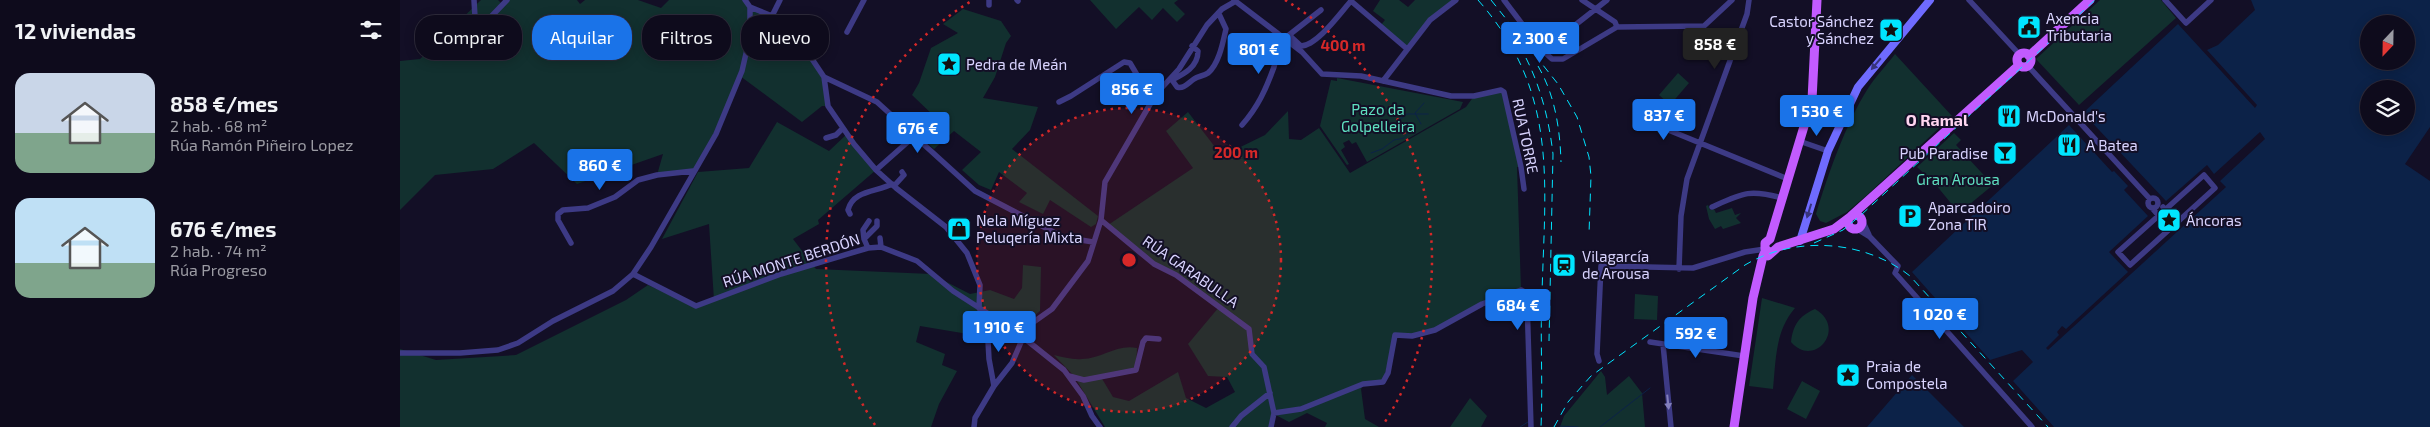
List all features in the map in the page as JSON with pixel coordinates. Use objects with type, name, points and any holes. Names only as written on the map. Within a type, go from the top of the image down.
[{"type":"main road","points":[[1734,427],[1753,298],[1762,267],[1763,256],[1770,246],[1782,198],[1810,106],[1817,0]]},
{"type":"main road","points":[[1834,228],[1863,206],[2022,62],[2024,54],[2030,56],[2090,0]]},
{"type":"main road","points":[[1858,224],[1863,206]]},
{"type":"main road","points":[[1851,216],[1857,215],[1858,224]]},
{"type":"main road","points":[[1770,246],[1800,241],[1834,228],[1858,224]]},
{"type":"street","points":[[474,0],[475,17],[479,26],[508,0]]},
{"type":"street","points":[[745,0],[750,7],[770,15]]},
{"type":"street","points":[[772,15],[780,0]]},
{"type":"street","points":[[847,32],[864,0]]},
{"type":"street","points":[[1286,36],[1322,74],[1361,76],[1383,80],[1406,48],[1430,20],[1455,0]]},
{"type":"street","points":[[1504,0],[1541,49],[1552,59],[1570,57],[1617,27],[1704,26],[1732,0]]},
{"type":"street","points":[[1582,0],[1598,8],[1615,22],[1617,27]]},
{"type":"street","points":[[1551,44],[1606,0]]},
{"type":"street","points":[[1679,269],[1683,197],[1699,144],[1732,55],[1749,0]]},
{"type":"street","points":[[1800,241],[1828,151],[1858,87],[1930,0]]},
{"type":"street","points":[[1969,0],[2022,62],[2150,199],[2154,198],[2177,222]]},
{"type":"street","points":[[2165,0],[2186,23],[2211,0]]},
{"type":"street","points":[[974,427],[975,418],[994,386],[1012,363],[1028,326],[1052,309],[1088,261],[1101,220],[1105,182],[1156,94],[1179,69],[1192,46],[1218,14],[1234,1],[1301,46],[1307,45],[1319,37],[1351,1],[1406,48]]},
{"type":"street","points":[[400,353],[460,353],[498,350],[518,343],[553,321],[613,291],[633,274],[651,247],[716,134],[742,70],[750,36],[750,7]]},
{"type":"street","points":[[1242,125],[1252,114],[1262,97],[1275,64],[1280,44],[1286,36],[1321,10]]},
{"type":"street","points":[[1171,79],[1177,87],[1181,88],[1197,76],[1208,74],[1218,57],[1226,29],[1218,14]]},
{"type":"street","points":[[1171,79],[1185,74],[1194,63],[1198,51],[1192,46]]},
{"type":"street","points":[[1721,49],[1732,55]]},
{"type":"street","points":[[813,60],[824,77],[828,106],[876,170],[946,227],[967,253],[980,285],[979,308],[987,323],[989,359],[994,386]]},
{"type":"street","points":[[1059,102],[1124,62],[1130,63],[1143,85],[1156,94]]},
{"type":"street","points":[[824,77],[877,102],[974,191],[1063,237],[1093,242]]},
{"type":"street","name":"RUA TORRE","points":[[1383,80],[1451,96],[1462,97],[1501,90],[1504,92],[1524,189]]},
{"type":"street","points":[[876,170],[913,135],[936,117]]},
{"type":"street","points":[[1639,118],[1788,179]]},
{"type":"street","points":[[826,138],[836,136],[843,128]]},
{"type":"street","points":[[1799,141],[1828,151]]},
{"type":"street","points":[[571,243],[558,220],[558,214],[564,210],[588,208],[615,197],[638,180],[656,175],[694,171]]},
{"type":"street","points":[[850,214],[848,208],[866,191],[882,189],[893,185],[904,175],[902,172]]},
{"type":"street","points":[[2204,175],[2215,188],[2130,265],[2118,252],[2159,216],[2204,175]]},
{"type":"street","points":[[1712,207],[1747,192],[1759,192],[1782,198]]},
{"type":"street","points":[[2150,199],[2148,205],[2170,229]]},
{"type":"street","points":[[2152,208],[2156,207],[2158,202]]},
{"type":"street","points":[[868,248],[863,230],[869,220]]},
{"type":"street","name":"RÚA GARABULLA","points":[[1101,220],[1154,264],[1176,275],[1244,324],[1251,335],[1252,354],[1264,367],[1270,393]]},
{"type":"street","points":[[864,239],[877,226],[877,222]]},
{"type":"street","points":[[1858,224],[1898,266],[1895,272],[1921,304],[2032,427]]},
{"type":"street","points":[[880,238],[881,247]]},
{"type":"street","points":[[1599,361],[1596,354],[1601,266],[1679,269],[1704,266],[1770,246]]},
{"type":"street","name":"RÚA MONTE BERDÓN","points":[[633,274],[696,306],[781,274],[868,248],[881,247],[917,261],[953,291],[998,320],[1028,326]]},
{"type":"street","points":[[1274,413],[1301,409],[1364,384],[1383,382],[1388,372],[1395,335],[1412,336],[1435,330],[1482,304],[1521,290],[1525,292],[1527,300],[1531,427]]},
{"type":"street","points":[[1024,338],[1055,362],[1069,376],[1100,427]]},
{"type":"street","points":[[1069,376],[1084,380],[1136,370],[1143,342],[1146,338],[1159,339]]},
{"type":"street","points":[[1650,342],[1744,356]]},
{"type":"street","points":[[1663,344],[1671,427]]},
{"type":"street","points":[[1232,427],[1241,416],[1270,393],[1274,413],[1271,427]]},
{"type":"green space","points":[[481,0],[498,0],[502,4],[507,0],[577,0],[580,4],[585,0],[638,0],[661,8],[669,0],[744,0],[750,7],[770,15],[741,15],[741,60],[813,60],[824,77],[828,106],[822,106],[802,122],[740,76],[716,134],[693,171],[657,175],[663,154],[577,184],[534,143],[493,169],[435,175],[400,210],[400,61],[522,60],[522,15],[465,15]]},
{"type":"green space","points":[[1090,0],[1178,0],[1174,3],[1185,14],[1177,22],[1163,8],[1152,20],[1139,7],[1116,29]]},
{"type":"green space","points":[[1380,0],[1399,0],[1408,7],[1415,0],[1457,0],[1430,20],[1406,48],[1380,26],[1385,20],[1373,11]]},
{"type":"green space","points":[[2100,0],[2161,0],[2176,18],[2079,105],[2036,59]]},
{"type":"green space","points":[[963,9],[1001,21],[1011,36],[1006,43],[995,77],[983,98],[1038,107],[1030,130],[1012,149],[1098,216],[1096,224],[1091,227],[1050,200],[1043,214],[1019,202],[1027,193],[999,172],[991,190],[979,185],[962,170],[981,152],[954,131],[934,149],[917,134],[935,117],[912,95],[919,83],[931,48],[958,33],[943,24]]},
{"type":"green space","points":[[1895,54],[1952,116],[1847,212],[1826,223],[1820,221],[1816,214],[1831,167],[1852,118],[1873,81]]},
{"type":"green space","points":[[1678,73],[1689,83],[1670,105],[1659,95]]},
{"type":"green space","name":"Pazo da Golpelleira","points":[[1337,78],[1463,102],[1460,109],[1367,162],[1356,142],[1352,144],[1349,140],[1343,143],[1345,147],[1341,150],[1349,164],[1347,165],[1320,126],[1331,80],[1337,81]]},
{"type":"green space","points":[[1501,90],[1521,167],[1517,167],[1521,290],[1516,290],[1422,334],[1395,335],[1383,382],[1364,384],[1361,389],[1365,419],[1379,427],[1325,427],[1327,423],[1307,413],[1289,422],[1274,414],[1270,427],[1105,427],[1074,376],[1054,355],[1082,359],[1096,357],[1122,348],[1137,348],[1136,370],[1101,377],[1113,397],[1129,401],[1178,372],[1186,398],[1206,408],[1235,392],[1227,377],[1208,376],[1188,344],[1219,307],[1194,288],[1154,264],[1108,225],[1193,168],[1166,131],[1188,112],[1222,156],[1265,135],[1288,111],[1289,139],[1301,140],[1319,128],[1350,173],[1466,107],[1474,96]]},
{"type":"green space","points":[[777,122],[829,151],[847,134],[876,170],[818,220],[819,224],[793,239],[816,269],[931,274],[970,294],[990,290],[1014,299],[1022,288],[1023,265],[1041,267],[1040,311],[1027,322],[1001,317],[979,326],[980,336],[920,326],[916,342],[945,354],[942,365],[957,371],[939,404],[931,427],[400,427],[400,349],[436,360],[516,355],[626,300],[648,285],[696,306],[714,300],[709,224],[662,239],[698,172],[749,168]]},
{"type":"green space","name":"Gran Arousa","points":[[1954,133],[1961,140],[1956,145],[1993,185],[1959,213],[1936,185],[1917,167]]},
{"type":"green space","points":[[1708,205],[1710,210],[1714,209],[1716,213],[1732,208],[1735,215],[1741,213],[1736,218],[1741,223],[1723,229],[1721,226],[1715,229],[1709,219],[1706,206]]},
{"type":"green space","points":[[1635,294],[1658,296],[1657,320],[1634,319]]},
{"type":"green space","points":[[1762,298],[1795,308],[1788,317],[1780,336],[1773,389],[1749,386]]},
{"type":"green space","points":[[1815,309],[1824,317],[1828,326],[1828,335],[1824,343],[1817,348],[1809,351],[1800,349],[1791,342],[1793,331],[1801,318]]},
{"type":"green space","points":[[1601,371],[1605,377],[1607,395],[1629,376],[1642,393],[1645,427],[1560,427],[1564,416]]},
{"type":"green space","points":[[1802,381],[1820,391],[1806,419],[1787,409]]},
{"type":"green space","points":[[1470,398],[1487,416],[1481,427],[1450,427]]},
{"type":"water","points":[[2251,0],[2430,0],[2430,127],[2405,164],[2430,181],[2430,427],[2054,427],[2013,381],[2033,362],[2022,350],[1990,360],[1912,272],[2069,125],[2112,172],[2114,171],[2128,186],[2124,190],[2148,216],[2109,252],[2128,272],[2066,329],[2062,326],[2057,332],[2059,335],[2046,348],[2048,350],[2226,187],[2220,181],[2265,139],[2260,132],[2214,174],[2207,165],[2166,201],[2083,113],[2178,24],[2255,108],[2257,105],[2207,50],[2218,45],[2255,10]],"holes":[[[2067,132],[2081,148],[2071,157],[2057,142]]]},
{"type":"water","points":[[1912,375],[1964,427],[1867,427]]},
{"type":"waterway","points":[[1421,124],[1415,113],[1424,103]]},
{"type":"waterway","points":[[1398,121],[1407,114],[1428,114]]},
{"type":"waterway","points":[[1371,153],[1382,149],[1394,140],[1404,138],[1412,130]]},
{"type":"waterway","points":[[1600,427],[1650,388]]},
{"type":"waterway","points":[[1520,427],[1528,422]]},
{"type":"waterway","points":[[1560,426],[1578,427]]},
{"type":"railway","points":[[1478,0],[1504,34],[1523,69],[1535,104],[1542,139],[1545,213],[1541,311],[1541,427]]},
{"type":"railway","points":[[1491,0],[1558,84],[1577,117],[1589,157],[1591,176],[1589,234]]},
{"type":"railway","points":[[1814,243],[1843,230],[1861,215],[2095,0]]},
{"type":"railway","points":[[1526,58],[1544,105],[1553,154],[1549,341]]},
{"type":"railway","points":[[1538,66],[1549,89],[1556,113],[1561,162]]},
{"type":"railway","points":[[1554,427],[1568,402],[1591,376],[1745,265],[1765,255],[1807,246],[1851,249],[1872,255],[1892,264],[1910,276],[2048,427]]},
{"type":"place","name":"Axencia Tributaria","points":[[2029,27]]},
{"type":"place","name":"Castor Sánchez y Sánchez","points":[[1891,30]]},
{"type":"place","name":"Pedra de Meán","points":[[949,64]]},
{"type":"place","name":"McDonald's","points":[[2009,116]]},
{"type":"place","name":"A Batea","points":[[2069,145]]},
{"type":"place","name":"Pub Paradise","points":[[2005,153]]},
{"type":"place","name":"Aparcadoiro Zona TIR","points":[[1910,216]]},
{"type":"place","name":"Áncoras","points":[[2169,220]]},
{"type":"place","name":"Nela Míguez Peluqería Mixta","points":[[959,229]]},
{"type":"place","name":"Vilagarcía de Arousa","points":[[1564,265]]},
{"type":"place","name":"Praia de Compostela","points":[[1848,375]]},
{"type":"district","name":"O Ramal","points":[[1937,119]]}]
